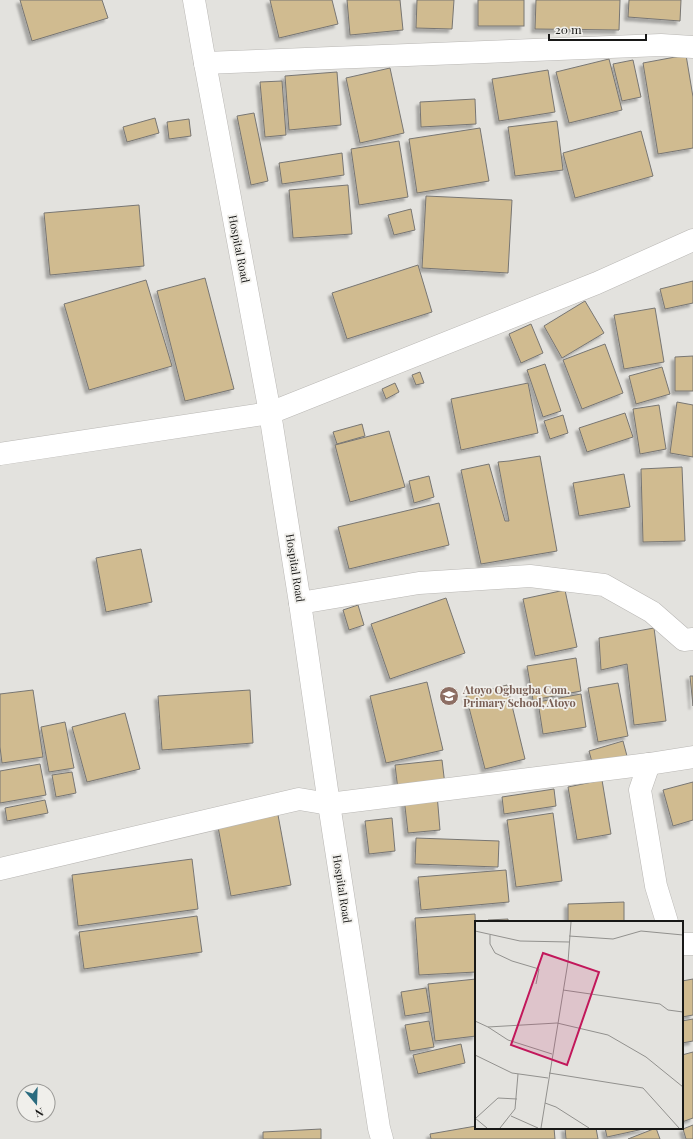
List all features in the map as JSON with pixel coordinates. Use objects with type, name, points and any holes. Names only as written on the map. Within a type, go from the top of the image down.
[{"type":"street","name":"Hospital Road","points":[[194,0],[270,413],[300,603],[329,804],[379,1128],[382,1139]]},
{"type":"street","points":[[205,64],[661,45],[693,47]]},
{"type":"street","points":[[0,454],[270,413],[597,283],[693,240]]},
{"type":"street","points":[[300,603],[419,583],[530,576],[604,585],[652,612],[684,640],[693,639]]},
{"type":"street","points":[[0,869],[298,799],[329,804],[649,764],[693,757]]},
{"type":"street","points":[[649,764],[640,790],[656,886],[667,921]]},
{"type":"building","points":[[20,0],[102,0],[108,18],[32,41]]},
{"type":"building","points":[[270,0],[332,0],[338,24],[279,38]]},
{"type":"building","points":[[347,0],[400,0],[403,30],[350,35]]},
{"type":"building","points":[[417,0],[454,0],[452,29],[416,28]]},
{"type":"building","points":[[478,0],[524,0],[524,26],[478,26]]},
{"type":"building","points":[[536,0],[620,0],[619,30],[535,29]]},
{"type":"building","points":[[629,0],[681,0],[680,21],[628,17]]},
{"type":"building","points":[[686,55],[693,97],[693,148],[658,154],[643,63]]},
{"type":"building","points":[[609,59],[622,110],[569,123],[556,72]]},
{"type":"building","points":[[633,60],[641,97],[622,101],[613,64]]},
{"type":"building","points":[[390,68],[404,133],[360,143],[346,78]]},
{"type":"building","points":[[548,70],[555,112],[499,121],[492,79]]},
{"type":"building","points":[[337,72],[341,125],[289,130],[285,76]]},
{"type":"building","points":[[282,81],[286,135],[265,137],[260,82]]},
{"type":"building","points":[[475,99],[476,124],[421,127],[420,102]]},
{"type":"building","points":[[254,113],[268,181],[251,185],[237,116]]},
{"type":"building","points":[[155,118],[159,133],[127,142],[123,127]]},
{"type":"building","points":[[189,119],[191,136],[169,139],[167,122]]},
{"type":"building","points":[[557,121],[563,170],[515,176],[508,127]]},
{"type":"building","points":[[480,128],[489,181],[417,193],[409,139]]},
{"type":"building","points":[[641,131],[653,176],[575,198],[563,153]]},
{"type":"building","points":[[399,141],[408,197],[359,205],[351,149]]},
{"type":"building","points":[[342,153],[344,175],[282,184],[279,163]]},
{"type":"building","points":[[348,185],[352,234],[293,238],[289,190]]},
{"type":"building","points":[[426,196],[512,200],[508,273],[422,268]]},
{"type":"building","points":[[139,205],[144,266],[50,275],[44,213]]},
{"type":"building","points":[[411,209],[415,230],[394,235],[388,215]]},
{"type":"building","points":[[418,265],[432,312],[347,339],[332,293]]},
{"type":"building","points":[[205,278],[234,389],[185,401],[157,291]]},
{"type":"building","points":[[146,280],[172,366],[89,390],[64,304]]},
{"type":"building","points":[[693,281],[693,303],[665,309],[660,289]]},
{"type":"building","points":[[585,301],[604,333],[562,358],[544,326]]},
{"type":"building","points":[[655,308],[664,362],[624,369],[614,315]]},
{"type":"building","points":[[531,324],[543,353],[521,363],[509,334]]},
{"type":"building","points":[[605,344],[623,393],[582,409],[563,360]]},
{"type":"building","points":[[693,356],[693,391],[675,391],[675,357]]},
{"type":"building","points":[[545,364],[561,411],[543,417],[527,370]]},
{"type":"building","points":[[662,367],[670,394],[636,404],[629,376]]},
{"type":"building","points":[[420,372],[424,383],[416,385],[412,375]]},
{"type":"building","points":[[395,383],[399,392],[386,399],[382,389]]},
{"type":"building","points":[[528,383],[538,433],[461,450],[451,399]]},
{"type":"building","points":[[677,402],[693,405],[693,457],[670,453]]},
{"type":"building","points":[[659,405],[666,449],[640,454],[633,409]]},
{"type":"building","points":[[625,413],[633,437],[587,452],[579,428]]},
{"type":"building","points":[[563,415],[568,433],[550,439],[544,421]]},
{"type":"building","points":[[362,424],[365,436],[337,444],[333,432]]},
{"type":"building","points":[[389,431],[405,487],[350,502],[335,445]]},
{"type":"building","points":[[540,456],[557,551],[481,564],[461,470],[489,464],[505,521],[509,521],[498,462]]},
{"type":"building","points":[[682,467],[685,541],[643,542],[641,469]]},
{"type":"building","points":[[624,474],[630,507],[579,516],[573,483]]},
{"type":"building","points":[[429,476],[434,497],[414,503],[409,481]]},
{"type":"building","points":[[439,503],[449,545],[349,569],[338,527]]},
{"type":"building","points":[[141,549],[152,602],[106,612],[96,558]]},
{"type":"building","points":[[565,590],[577,647],[535,656],[523,599]]},
{"type":"building","points":[[446,598],[465,653],[390,679],[371,624]]},
{"type":"building","points":[[358,605],[364,625],[349,630],[343,610]]},
{"type":"building","points":[[654,628],[666,721],[634,725],[627,664],[601,670],[599,638]]},
{"type":"building","points":[[576,658],[581,691],[533,700],[527,666]]},
{"type":"building","points":[[690,676],[693,676],[693,706]]},
{"type":"building","points":[[427,682],[443,750],[386,763],[370,696]]},
{"type":"building","points":[[618,683],[628,736],[598,742],[588,688]]},
{"type":"building","points":[[507,685],[525,759],[485,769],[466,696]]},
{"type":"building","points":[[33,690],[43,757],[2,763],[0,747],[0,694]]},
{"type":"building","points":[[250,690],[253,743],[162,750],[158,696]]},
{"type":"building","points":[[581,694],[586,727],[543,734],[538,702]]},
{"type":"building","points":[[125,713],[140,769],[87,782],[72,727]]},
{"type":"building","points":[[65,722],[74,768],[49,772],[41,727]]},
{"type":"building","points":[[623,741],[627,756],[593,766],[589,751]]},
{"type":"building","points":[[442,760],[445,785],[398,790],[395,765]]},
{"type":"building","points":[[40,764],[46,795],[0,803],[0,771]]},
{"type":"building","points":[[72,772],[76,793],[56,797],[52,775]]},
{"type":"building","points":[[602,780],[611,834],[577,840],[568,787]]},
{"type":"building","points":[[693,782],[693,820],[673,826],[663,790]]},
{"type":"building","points":[[554,789],[556,806],[504,814],[502,797]]},
{"type":"building","points":[[437,794],[440,830],[408,833],[404,798]]},
{"type":"building","points":[[45,800],[48,813],[7,821],[5,808]]},
{"type":"building","points":[[553,813],[562,881],[516,887],[507,820]]},
{"type":"building","points":[[278,815],[291,885],[231,896],[218,827]]},
{"type":"building","points":[[392,818],[395,851],[369,854],[365,821]]},
{"type":"building","points":[[416,838],[499,841],[498,867],[415,864]]},
{"type":"building","points":[[192,859],[198,909],[78,926],[72,875]]},
{"type":"building","points":[[506,870],[509,902],[421,910],[418,877]]},
{"type":"building","points":[[624,902],[624,921],[568,921],[568,904]]},
{"type":"building","points":[[475,914],[475,972],[419,975],[415,918]]},
{"type":"building","points":[[197,916],[202,952],[84,969],[79,932]]},
{"type":"building","points":[[508,919],[508,921],[488,921]]},
{"type":"building","points":[[475,979],[475,1036],[435,1041],[428,984]]},
{"type":"building","points":[[693,979],[693,1015],[683,1017],[683,981]]},
{"type":"building","points":[[426,988],[430,1012],[405,1016],[401,992]]},
{"type":"building","points":[[693,1019],[693,1041],[683,1043],[683,1021]]},
{"type":"building","points":[[429,1021],[434,1047],[410,1051],[405,1025]]},
{"type":"building","points":[[461,1044],[465,1063],[418,1074],[413,1055]]},
{"type":"building","points":[[693,1052],[693,1118],[683,1122],[683,1055]]},
{"type":"building","points":[[693,1125],[693,1139],[686,1139],[683,1129]]},
{"type":"building","points":[[475,1126],[475,1129],[554,1129],[555,1139],[431,1139],[430,1134]]},
{"type":"building","points":[[321,1129],[321,1139],[263,1139],[263,1132]]},
{"type":"building","points":[[565,1129],[596,1129],[598,1139],[566,1139]]},
{"type":"building","points":[[605,1129],[643,1129],[607,1137]]},
{"type":"building","points":[[656,1129],[660,1139],[628,1139]]},
{"type":"place","name":"Atoyo Ogbugba Com. Primary School, Atoyo","points":[[449,696]]}]
